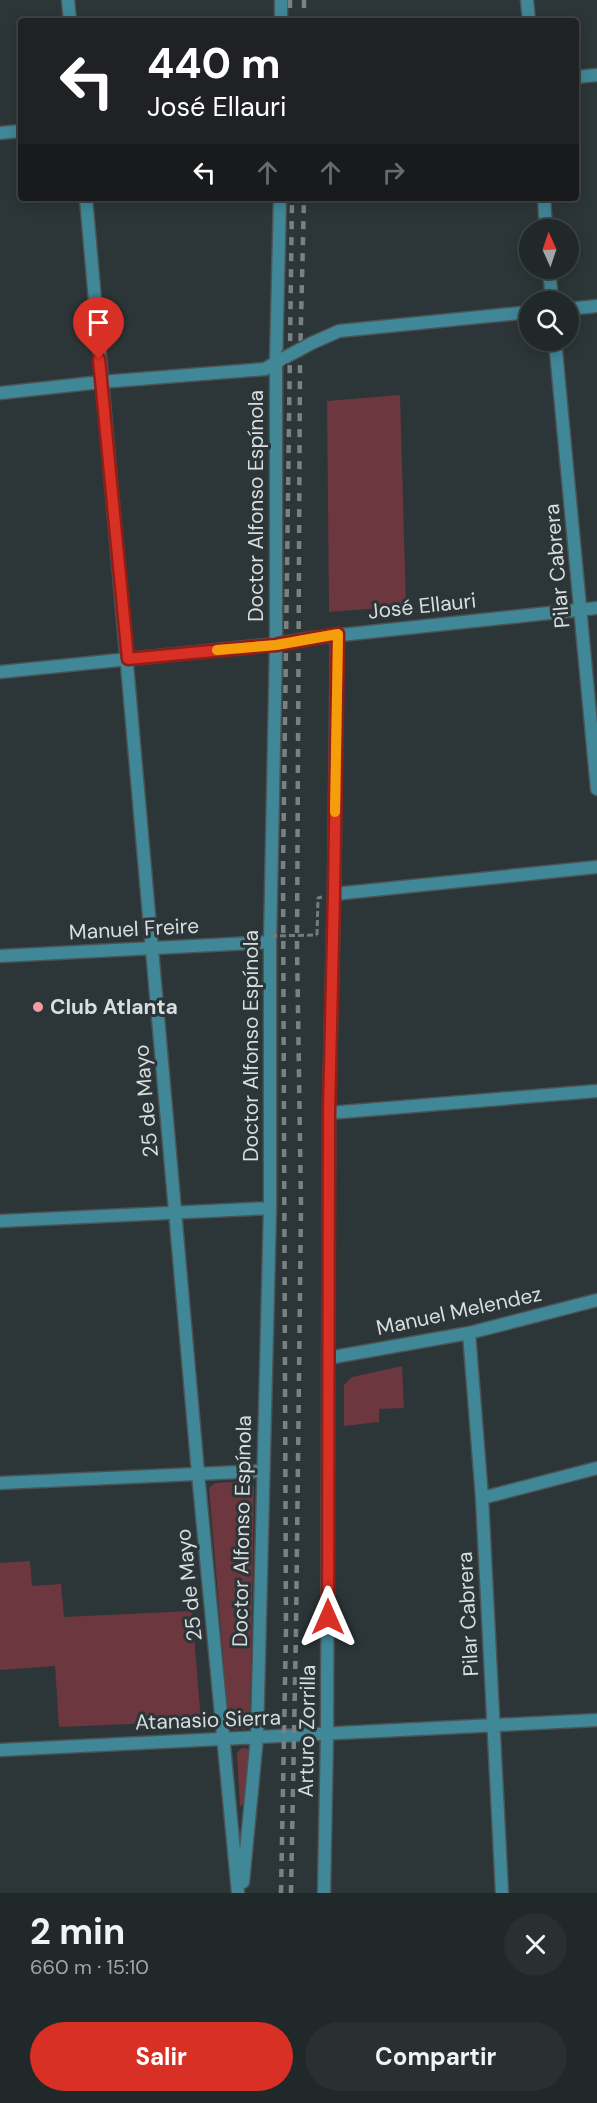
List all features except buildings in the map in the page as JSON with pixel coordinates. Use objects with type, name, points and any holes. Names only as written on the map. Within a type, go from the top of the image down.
[{"type":"street","points":[[68,0],[70,18]]},
{"type":"street","points":[[280,0],[281,18]]},
{"type":"street","points":[[527,0],[529,18]]},
{"type":"street","points":[[579,77],[597,75]]},
{"type":"street","points":[[0,134],[18,132]]},
{"type":"street","name":"25 de Mayo","points":[[86,201],[198,1473],[240,1893]]},
{"type":"street","name":"Doctor Alfonso Espínola","points":[[240,1893],[257,1737],[270,1208],[280,201]]},
{"type":"street","points":[[544,201],[545,219]]},
{"type":"street","points":[[579,308],[597,306]]},
{"type":"street","points":[[0,393],[101,382],[265,369],[339,331],[519,313]]},
{"type":"street","name":"Pilar Cabrera","points":[[556,351],[597,789]]},
{"type":"street","name":"José Ellauri","points":[[0,672],[597,608]]},
{"type":"street","name":"Arturo Zorrilla","points":[[324,1893],[327,1735],[329,1113],[338,634]]},
{"type":"street","points":[[334,894],[597,867]]},
{"type":"street","name":"Manuel Freire","points":[[0,956],[271,939]]},
{"type":"street","points":[[329,1113],[597,1091]]},
{"type":"street","points":[[0,1221],[270,1208]]},
{"type":"street","name":"Manuel Melendez","points":[[328,1358],[470,1333],[597,1300]]},
{"type":"street","name":"Pilar Cabrera","points":[[470,1333],[482,1498],[502,1893]]},
{"type":"street","points":[[482,1498],[597,1468]]},
{"type":"street","points":[[0,1483],[262,1471]]},
{"type":"street","name":"Atanasio Sierra","points":[[0,1750],[597,1720]]},
{"type":"path","points":[[271,939],[317,935]]},
{"type":"shaded area","points":[[400,395],[406,606],[329,612],[327,401]]},
{"type":"shaded area","points":[[402,1366],[404,1408],[379,1409],[379,1422],[344,1426],[344,1385],[352,1377]]},
{"type":"shaded area","points":[[248,1481],[254,1487],[250,1723],[248,1728],[233,1730],[229,1726],[209,1488],[215,1483]]},
{"type":"shaded area","points":[[30,1561],[32,1586],[61,1584],[64,1617],[192,1611],[201,1721],[59,1727],[55,1666],[0,1670],[0,1563]]},
{"type":"shaded area","points":[[246,1748],[250,1752],[249,1795],[240,1807],[237,1753],[240,1749]]},
{"type":"railway","points":[[290,0],[290,18]]},
{"type":"railway","points":[[304,0],[304,18]]},
{"type":"railway","points":[[281,1893],[286,1630],[283,870],[292,201]]},
{"type":"railway","points":[[291,1893],[301,1206],[297,946],[300,362],[304,201]]},
{"type":"slow traffic","points":[[217,650],[276,645],[338,634],[335,812]]},
{"type":"place","name":"Club Atlanta","points":[[38,1007]]},
{"type":"route","points":[[99,359],[128,659],[276,645],[338,634],[329,1113],[328,1617]]}]
